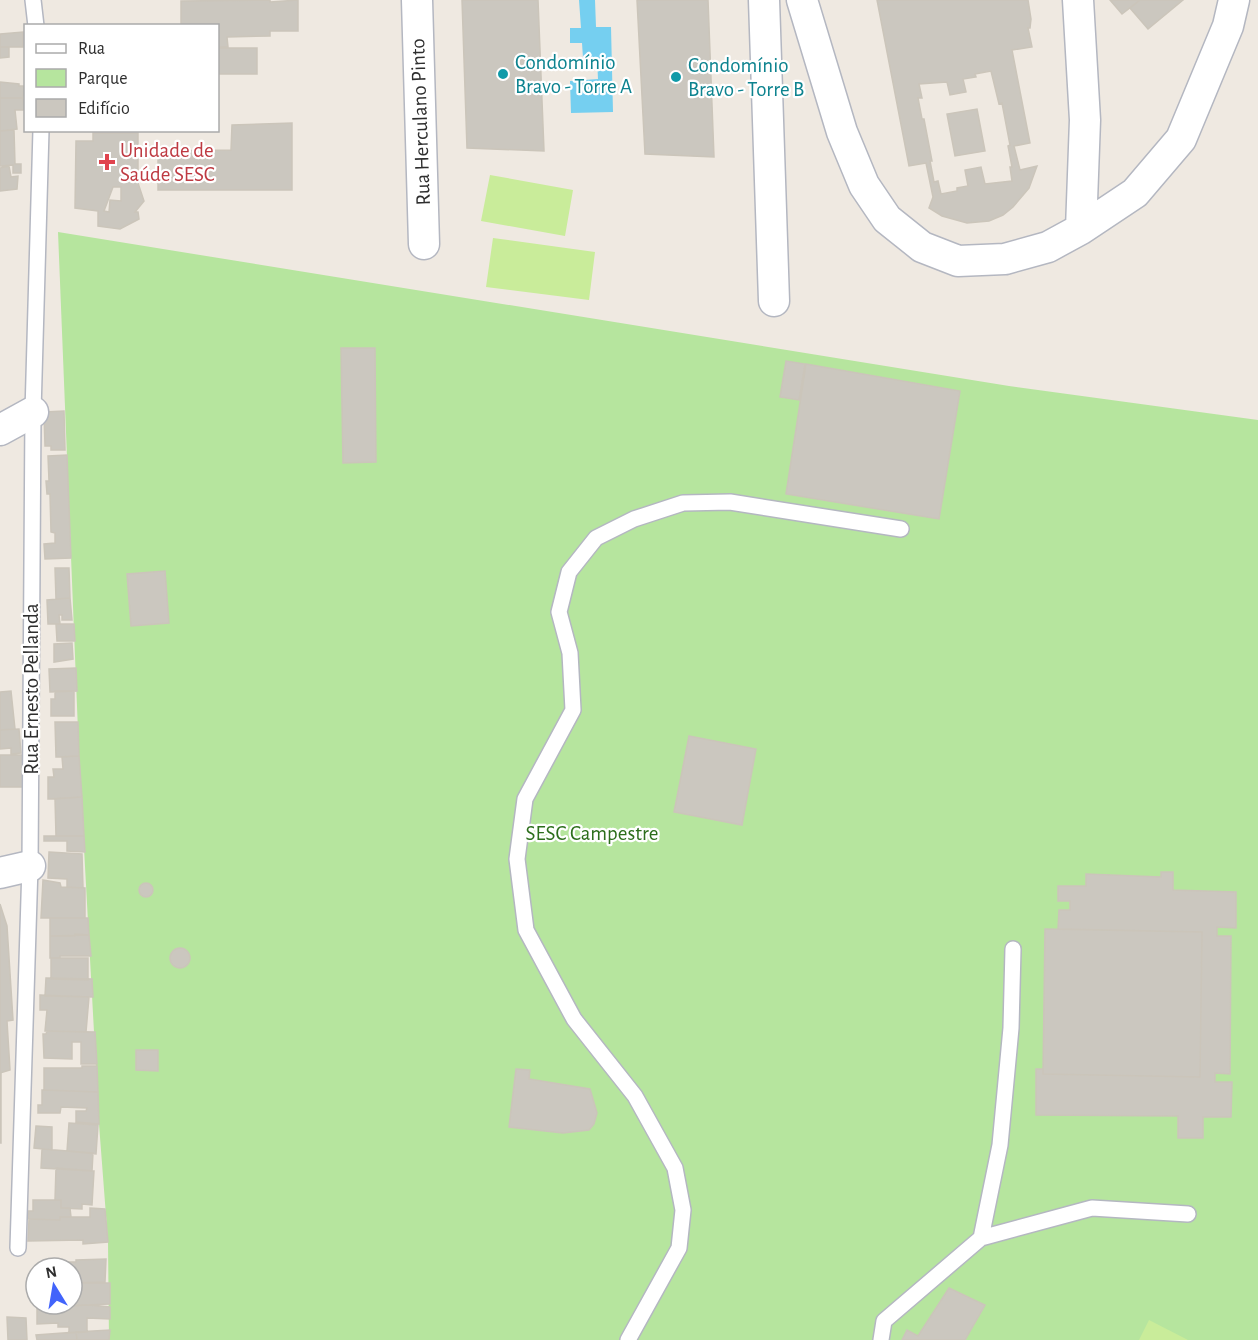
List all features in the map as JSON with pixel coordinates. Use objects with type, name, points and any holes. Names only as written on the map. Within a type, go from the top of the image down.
[{"type":"street","name":"Rua Herculano Pinto","points":[[417,0],[424,244]]},
{"type":"street","points":[[764,0],[774,301]]},
{"type":"street","points":[[802,0],[842,132],[864,185],[887,219],[922,247],[958,261],[1005,259],[1048,247],[1135,193],[1181,139],[1228,26],[1234,0]]},
{"type":"street","points":[[1078,0],[1085,120],[1080,229]]},
{"type":"street","points":[[0,430],[33,412]]},
{"type":"street","points":[[0,873],[30,866]]},
{"type":"lane","points":[[33,0],[36,24]]},
{"type":"lane","name":"Rua Ernesto Pellanda","points":[[18,1248],[30,866],[33,412],[41,132]]},
{"type":"lane","points":[[627,1340],[679,1248],[683,1210],[675,1168],[635,1096],[573,1019],[526,930],[517,859],[525,799],[573,710],[570,653],[559,612],[569,572],[596,538],[634,519],[683,503],[730,502],[901,529]]},
{"type":"lane","points":[[981,1238],[1000,1145],[1011,1028],[1013,949]]},
{"type":"lane","points":[[881,1340],[884,1321],[981,1238],[1092,1208],[1188,1214]]},
{"type":"green space","points":[[490,175],[573,190],[565,236],[481,221]]},
{"type":"green space","name":"SESC Campestre","points":[[58,232],[1009,386],[1258,420],[1258,1340],[109,1340],[108,1242],[99,1124],[79,756]]},
{"type":"green space","points":[[493,238],[595,252],[589,300],[486,287]]},
{"type":"green space","points":[[1149,1320],[1188,1340],[1139,1340]]},
{"type":"water","points":[[579,0],[595,0],[596,27],[611,27],[613,112],[571,113],[570,81],[598,79],[597,58],[583,58],[582,43],[570,43],[570,28],[581,28]]},
{"type":"building","points":[[298,0],[298,31],[270,31],[270,36],[227,37],[228,47],[219,47],[219,24],[181,24],[181,1]]},
{"type":"building","name":"Condomínio Bravo - Torre A","points":[[462,0],[538,0],[544,151],[467,148]]},
{"type":"building","name":"Condomínio Bravo - Torre B","points":[[637,0],[708,0],[714,157],[645,154]]},
{"type":"building","points":[[877,0],[1028,0],[1031,19],[1030,28],[1028,28],[1032,47],[1012,50],[1030,143],[1014,146],[1020,170],[1037,166],[1029,188],[1003,215],[989,221],[967,223],[942,216],[929,208],[933,197],[926,163],[909,166]]},
{"type":"building","points":[[1110,0],[1140,0],[1122,14]]},
{"type":"building","points":[[1140,0],[1183,0],[1148,29],[1130,8]]},
{"type":"building","points":[[23,32],[23,47],[0,47],[0,34]]},
{"type":"building","points":[[0,47],[9,47],[9,57],[0,58]]},
{"type":"building","points":[[219,48],[257,48],[257,74],[219,74]]},
{"type":"building","points":[[991,71],[999,104],[1002,103],[1010,145],[1008,146],[1012,181],[985,184],[981,167],[965,170],[968,186],[941,194],[938,181],[934,182],[924,119],[922,119],[918,98],[922,98],[919,84],[947,82],[950,95],[966,92],[963,79]]},
{"type":"building","points":[[0,82],[24,86],[23,98],[0,98]]},
{"type":"building","points":[[0,98],[23,98],[24,110],[15,110],[17,129],[0,131]]},
{"type":"building","points":[[977,109],[985,151],[955,156],[947,114]]},
{"type":"building","points":[[292,123],[292,190],[158,190],[158,151],[231,150],[232,125]]},
{"type":"building","points":[[14,130],[15,164],[21,164],[21,173],[13,173],[13,165],[0,166],[0,131]]},
{"type":"building","name":"Unidade de Saúde SESC","points":[[93,133],[138,133],[138,183],[144,201],[135,212],[138,212],[139,219],[120,229],[98,226],[98,211],[75,208],[76,141],[93,141]],"holes":[[[113,187],[121,187],[121,201],[110,200],[109,212],[104,211]]]},
{"type":"building","points":[[9,166],[11,177],[18,176],[17,189],[0,191],[0,168]]},
{"type":"building","points":[[341,348],[375,348],[376,462],[343,463]]},
{"type":"building","points":[[786,361],[805,364],[799,400],[780,397]]},
{"type":"building","points":[[806,364],[960,391],[939,519],[786,494]]},
{"type":"building","points":[[64,411],[65,450],[51,450],[51,446],[45,446],[44,412]]},
{"type":"building","points":[[67,455],[71,558],[45,559],[44,544],[55,543],[55,533],[51,532],[50,494],[47,494],[48,456]]},
{"type":"building","points":[[55,568],[69,568],[70,598],[56,599]]},
{"type":"building","points":[[165,571],[169,623],[131,626],[127,574]]},
{"type":"building","points":[[70,598],[72,620],[62,620],[62,615],[59,615],[60,624],[48,624],[47,600]]},
{"type":"building","points":[[56,624],[74,624],[75,641],[57,641]]},
{"type":"building","points":[[72,643],[73,659],[54,662],[54,644]]},
{"type":"building","points":[[76,668],[77,691],[50,692],[49,669]]},
{"type":"building","points":[[11,691],[15,729],[0,730],[0,692]]},
{"type":"building","points":[[55,691],[74,691],[74,716],[51,716],[51,699],[55,699]]},
{"type":"building","points":[[55,722],[78,722],[79,756],[56,757]]},
{"type":"building","points":[[19,729],[21,753],[11,754],[11,748],[0,749],[0,730]]},
{"type":"building","points":[[689,736],[756,749],[742,825],[674,812]]},
{"type":"building","points":[[0,755],[25,755],[25,787],[0,787]]},
{"type":"building","points":[[79,756],[82,797],[48,799],[48,777],[54,777],[53,769],[63,769],[62,757]]},
{"type":"building","points":[[82,797],[84,836],[56,836],[55,799]]},
{"type":"building","points":[[44,836],[84,836],[85,852],[67,851],[67,841],[44,841]]},
{"type":"building","points":[[49,852],[82,854],[83,888],[67,887],[67,879],[48,878]]},
{"type":"building","points":[[1161,872],[1173,872],[1173,890],[1236,892],[1236,928],[1217,927],[1217,936],[1231,936],[1230,1074],[1215,1073],[1215,1082],[1232,1082],[1231,1117],[1203,1117],[1203,1138],[1178,1138],[1178,1116],[1036,1115],[1036,1069],[1043,1069],[1043,1074],[1200,1077],[1202,932],[1058,929],[1059,910],[1070,910],[1070,901],[1058,901],[1058,886],[1086,886],[1086,874],[1161,877]]},
{"type":"building","points":[[43,880],[60,883],[61,887],[85,888],[85,918],[41,918]]},
{"type":"building","points":[[146,883],[151,885],[153,890],[151,895],[146,897],[141,895],[139,890],[141,885]]},
{"type":"building","points":[[0,904],[7,926],[13,1020],[7,1021],[10,1070],[0,1073]]},
{"type":"building","points":[[50,918],[88,918],[89,935],[50,936]]},
{"type":"building","points":[[1045,929],[1202,932],[1200,1077],[1043,1074]]},
{"type":"building","points":[[75,934],[89,935],[91,956],[50,958],[50,936],[75,936]]},
{"type":"building","points":[[176,948],[184,948],[190,954],[190,962],[184,968],[176,968],[170,962],[170,954]]},
{"type":"building","points":[[51,958],[88,958],[88,980],[51,979]]},
{"type":"building","points":[[46,978],[92,979],[93,997],[45,996]]},
{"type":"building","points":[[40,995],[89,997],[86,1032],[45,1031],[47,1010],[40,1010]]},
{"type":"building","points":[[47,1031],[95,1032],[97,1064],[81,1064],[81,1042],[72,1042],[72,1059],[44,1058],[43,1034]]},
{"type":"building","points":[[136,1050],[158,1050],[158,1071],[136,1070]]},
{"type":"building","points":[[82,1066],[97,1066],[98,1092],[44,1090],[44,1068],[82,1068]]},
{"type":"building","points":[[516,1069],[530,1070],[529,1079],[590,1089],[597,1113],[594,1124],[589,1130],[563,1133],[509,1127]]},
{"type":"building","points":[[1,1073],[1,1143],[0,1143]]},
{"type":"building","points":[[42,1090],[98,1092],[99,1124],[76,1122],[76,1111],[86,1111],[87,1108],[61,1107],[60,1113],[38,1113],[38,1105],[42,1105]]},
{"type":"building","points":[[69,1123],[98,1125],[96,1154],[67,1151]]},
{"type":"building","points":[[36,1126],[52,1127],[52,1150],[34,1148]]},
{"type":"building","points":[[42,1149],[93,1153],[92,1171],[41,1168]]},
{"type":"building","points":[[56,1168],[94,1171],[92,1205],[82,1204],[82,1209],[61,1208],[61,1200],[55,1200]]},
{"type":"building","points":[[33,1200],[61,1200],[61,1208],[70,1208],[71,1217],[60,1217],[60,1220],[28,1219],[28,1211],[33,1211]]},
{"type":"building","points":[[90,1208],[105,1209],[108,1242],[83,1244],[83,1240],[28,1241],[29,1219],[60,1220],[60,1217],[90,1217]]},
{"type":"building","points":[[106,1259],[105,1282],[84,1283],[84,1260]]},
{"type":"building","points":[[84,1283],[110,1283],[110,1304],[84,1305]]},
{"type":"building","points":[[949,1288],[985,1305],[965,1340],[902,1340],[907,1330],[918,1336]]},
{"type":"building","points":[[84,1305],[110,1307],[110,1319],[87,1318],[87,1332],[69,1333],[69,1327],[58,1327],[58,1323],[37,1324],[37,1316],[84,1316]]},
{"type":"building","points":[[7,1317],[26,1318],[27,1340],[8,1340]]},
{"type":"building","points":[[110,1330],[109,1340],[77,1340],[76,1332]]},
{"type":"building","points":[[76,1332],[77,1340],[37,1340],[36,1335]]},
{"type":"place","name":"Condomínio Bravo - Torre A","points":[[503,74]]},
{"type":"place","name":"Condomínio Bravo - Torre B","points":[[676,77]]},
{"type":"place","name":"Unidade de Saúde SESC","points":[[107,162]]}]
